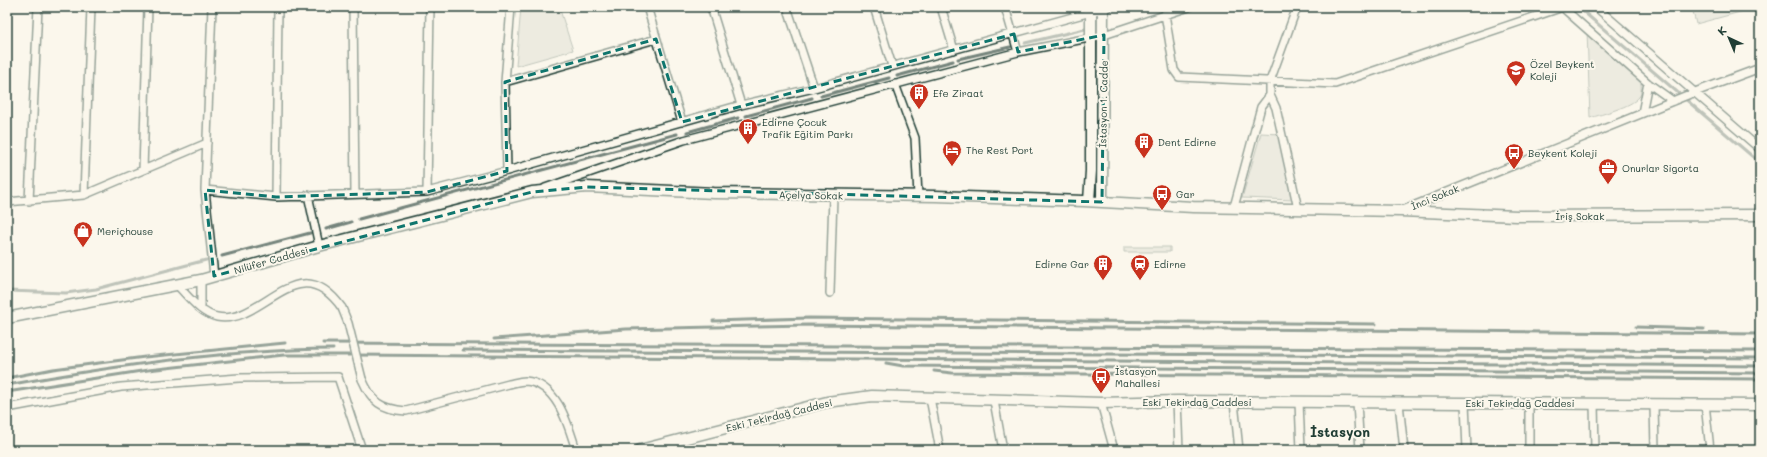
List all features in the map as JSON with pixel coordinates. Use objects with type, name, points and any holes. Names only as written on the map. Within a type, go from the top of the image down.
[{"type":"main road","name":"İstasyon 1. Cadde","points":[[1102,202],[1105,8]]},
{"type":"main road","name":"İstasyon 1. Cadde","points":[[1089,201],[1091,171],[1091,9]]},
{"type":"main road","name":"Açelya Sokak","points":[[532,192],[587,187],[714,194],[918,196],[1089,201]]},
{"type":"main road","name":"Nilüfer Caddesi","points":[[7,318],[201,280],[319,246],[532,192]]},
{"type":"main road","name":"İnci Sokak","points":[[1089,201],[1234,208],[1401,211]]},
{"type":"main road","name":"İriş Sokak","points":[[1401,211],[1517,216],[1760,215]]},
{"type":"main road","name":"Eski Tekirdağ Caddesi","points":[[640,450],[827,402],[872,396],[994,401],[1299,402],[1357,404],[1705,404],[1760,406]]},
{"type":"street","points":[[29,201],[38,7]]},
{"type":"street","points":[[84,195],[91,7]]},
{"type":"street","points":[[143,170],[148,7]]},
{"type":"street","points":[[212,7],[205,190],[214,276]]},
{"type":"street","points":[[276,197],[278,7]]},
{"type":"street","points":[[353,7],[355,194]]},
{"type":"street","points":[[427,192],[430,7]]},
{"type":"street","points":[[507,171],[505,82],[511,7]]},
{"type":"street","points":[[647,7],[682,122]]},
{"type":"street","points":[[711,7],[741,105]]},
{"type":"street","points":[[787,7],[814,88]]},
{"type":"street","points":[[874,7],[892,66]]},
{"type":"street","points":[[941,7],[954,50]]},
{"type":"street","points":[[1005,7],[1018,52]]},
{"type":"street","points":[[532,192],[684,140],[1018,52],[1104,35],[1189,7]]},
{"type":"street","points":[[1297,7],[1270,81],[1270,95],[1276,108],[1298,209]]},
{"type":"street","points":[[1165,14],[1174,70],[1179,77],[1335,84],[1563,7],[1648,83],[1673,101]]},
{"type":"street","points":[[1596,7],[1760,149]]},
{"type":"street","points":[[205,190],[276,197],[427,192],[741,105],[814,88],[1014,34],[1091,9],[1105,8]]},
{"type":"street","points":[[505,82],[656,39]]},
{"type":"street","name":"İnci Sokak","points":[[1401,211],[1642,113],[1760,68]]},
{"type":"street","points":[[1642,113],[1648,83]]},
{"type":"street","points":[[895,84],[915,138],[918,196]]},
{"type":"street","points":[[1234,208],[1261,107],[1270,95]]},
{"type":"street","points":[[7,202],[84,195],[207,143]]},
{"type":"street","points":[[308,196],[319,246]]},
{"type":"street","points":[[830,293],[833,196]]},
{"type":"street","points":[[201,280],[201,309]]},
{"type":"street","points":[[177,285],[208,314],[226,318],[237,316],[248,311],[280,291],[306,284],[317,286],[334,298],[342,308],[348,323],[362,379],[368,393],[377,403],[391,410],[406,411],[509,384],[523,381],[536,383],[546,390],[558,404],[566,421],[576,450]]},
{"type":"street","points":[[7,408],[121,387],[239,378],[338,377],[362,450]]},
{"type":"street","points":[[930,398],[940,450]]},
{"type":"street","points":[[994,401],[1003,450]]},
{"type":"street","points":[[1177,401],[1179,450]]},
{"type":"street","points":[[1101,402],[1114,450]]},
{"type":"street","points":[[1234,402],[1239,450]]},
{"type":"street","points":[[1299,402],[1301,450]]},
{"type":"street","points":[[1399,403],[1404,450]]},
{"type":"street","points":[[1465,403],[1467,450]]},
{"type":"street","points":[[1529,403],[1529,450]]},
{"type":"street","points":[[1357,404],[1360,450]]},
{"type":"street","points":[[1594,404],[1595,450]]},
{"type":"street","points":[[1705,404],[1710,450]]},
{"type":"street","points":[[1654,405],[1655,450]]},
{"type":"highlighted area","points":[[1014,34],[1018,52],[1104,35],[1102,202],[587,187],[532,192],[214,276],[205,190],[276,197],[427,192],[507,171],[505,82],[656,39],[682,122]]},
{"type":"shaded area","points":[[521,7],[559,7],[573,50],[516,66]]},
{"type":"shaded area","points":[[1692,7],[1754,7],[1755,8],[1696,24]]},
{"type":"shaded area","points":[[1587,30],[1641,82],[1641,94],[1635,101],[1616,110],[1590,118]]},
{"type":"shaded area","points":[[1261,133],[1280,134],[1293,200],[1242,198]]},
{"type":"shaded area","points":[[1124,247],[1170,247],[1170,252],[1124,252]]},
{"type":"waterway","points":[[1578,7],[1760,163]]},
{"type":"waterway","points":[[1025,43],[1085,29]]},
{"type":"waterway","points":[[958,59],[1010,47]]},
{"type":"waterway","points":[[897,76],[953,61]]},
{"type":"waterway","points":[[821,96],[889,78]]},
{"type":"waterway","points":[[746,116],[812,98]]},
{"type":"waterway","points":[[687,132],[738,118]]},
{"type":"waterway","points":[[359,219],[677,134]]},
{"type":"waterway","points":[[326,229],[351,222]]},
{"type":"waterway","points":[[222,256],[310,233]]},
{"type":"waterway","points":[[7,291],[66,293],[96,289],[206,260]]},
{"type":"railway","points":[[713,321],[809,318],[1376,324]]},
{"type":"railway","points":[[494,339],[626,329],[808,325],[1760,334]]},
{"type":"railway","points":[[1636,327],[1704,329]]},
{"type":"railway","points":[[7,378],[53,369],[145,357],[285,343]]},
{"type":"railway","points":[[323,343],[1760,351]]},
{"type":"railway","points":[[7,385],[169,360],[251,352],[333,349]]},
{"type":"railway","points":[[463,350],[1760,358]]},
{"type":"railway","points":[[7,392],[148,370],[284,355],[1760,366]]},
{"type":"railway","points":[[886,363],[903,366],[1760,373]]},
{"type":"railway","points":[[934,371],[952,373],[1760,379]]},
{"type":"place","name":"Özel Beykent Koleji","points":[[1516,87]]},
{"type":"place","name":"Efe Ziraat","points":[[919,110]]},
{"type":"place","name":"Edirne Çocuk Trafik Eğitim Parkı","points":[[748,145]]},
{"type":"place","name":"Dent Edirne","points":[[1144,159]]},
{"type":"place","name":"The Rest Port","points":[[952,167]]},
{"type":"place","name":"Beykent Koleji","points":[[1514,170]]},
{"type":"place","name":"Onurlar Sigorta","points":[[1608,185]]},
{"type":"place","name":"Gar","points":[[1162,211]]},
{"type":"place","name":"Meriçhouse","points":[[83,248]]},
{"type":"place","name":"Edirne Gar","points":[[1103,281]]},
{"type":"place","name":"Edirne","points":[[1140,281]]},
{"type":"place","name":"İstasyon Mahallesi","points":[[1101,394]]},
{"type":"district","name":"İstasyon","points":[[1340,431]]}]
